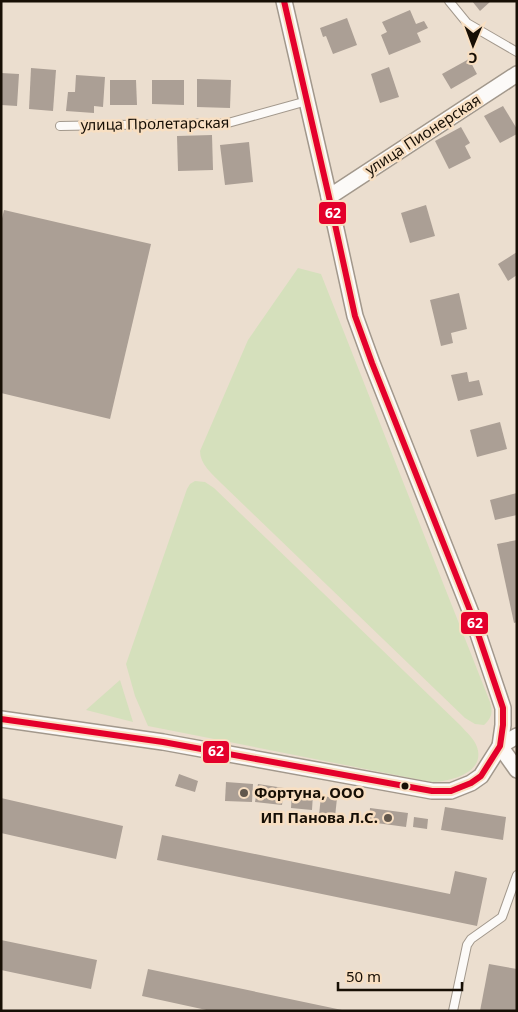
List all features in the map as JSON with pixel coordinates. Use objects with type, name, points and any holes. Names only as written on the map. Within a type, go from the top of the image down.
[{"type":"street","points":[[1,719],[163,742],[432,791],[451,791],[476,780],[492,762],[500,746],[503,708],[472,613],[355,316],[284,1]]},
{"type":"street","name":"улица Пионерская","points":[[329,197],[517,74]]},
{"type":"street","points":[[500,746],[517,736]]},
{"type":"street","points":[[500,746],[517,770]]},
{"type":"lane","points":[[449,1],[467,23],[517,52]]},
{"type":"lane","name":"улица Пролетарская","points":[[60,126],[223,124],[244,120],[307,101]]},
{"type":"lane","points":[[453,1011],[468,945],[471,939],[502,917],[517,875]]},
{"type":"green space","points":[[298,268],[321,274],[490,702],[491,715],[484,725],[475,724],[465,718],[221,483],[202,460],[200,451],[248,340]]},
{"type":"green space","points":[[195,481],[205,482],[214,488],[460,725],[472,738],[477,747],[478,756],[471,770],[456,778],[431,782],[148,726],[135,696],[126,664],[187,489]]},
{"type":"green space","points":[[120,680],[133,722],[86,710]]},
{"type":"building","points":[[472,1],[491,1],[480,11]]},
{"type":"building","points":[[410,10],[416,24],[424,21],[428,28],[417,33],[421,42],[389,55],[381,35],[387,32],[382,22]]},
{"type":"building","points":[[347,18],[357,45],[333,54],[326,36],[323,37],[320,28]]},
{"type":"building","points":[[469,59],[477,74],[451,89],[442,74]]},
{"type":"building","points":[[389,67],[399,97],[380,103],[371,74]]},
{"type":"building","points":[[31,68],[56,70],[53,111],[29,109]]},
{"type":"building","points":[[1,73],[19,74],[17,106],[1,105]]},
{"type":"building","points":[[76,75],[105,77],[103,107],[94,106],[94,113],[66,111],[68,92],[75,92]]},
{"type":"building","points":[[197,79],[231,80],[230,108],[197,107]]},
{"type":"building","points":[[110,80],[136,80],[137,105],[110,105]]},
{"type":"building","points":[[152,80],[184,80],[184,105],[152,104]]},
{"type":"building","points":[[503,106],[517,129],[517,134],[500,143],[484,116]]},
{"type":"building","points":[[461,127],[470,143],[465,146],[471,158],[449,169],[435,141]]},
{"type":"building","points":[[212,135],[213,170],[178,171],[177,136]]},
{"type":"building","points":[[249,142],[253,182],[225,185],[220,145]]},
{"type":"building","points":[[426,205],[435,236],[410,243],[401,213]]},
{"type":"building","points":[[4,210],[151,244],[110,419],[1,393],[1,223]]},
{"type":"building","points":[[517,252],[517,275],[508,281],[498,264]]},
{"type":"building","points":[[459,293],[467,329],[451,333],[453,343],[441,346],[430,300]]},
{"type":"building","points":[[467,372],[469,382],[479,380],[483,395],[458,401],[451,375]]},
{"type":"building","points":[[500,422],[507,449],[477,457],[470,430]]},
{"type":"building","points":[[517,493],[517,515],[495,520],[490,500]]},
{"type":"building","points":[[517,540],[517,622],[514,623],[497,544]]},
{"type":"building","points":[[179,774],[198,781],[195,792],[175,786]]},
{"type":"building","points":[[226,782],[253,784],[252,802],[225,801]]},
{"type":"building","points":[[258,784],[284,788],[282,805],[255,802]]},
{"type":"building","points":[[292,792],[313,794],[312,810],[291,808]]},
{"type":"building","points":[[321,796],[337,798],[335,817],[319,815]]},
{"type":"building","points":[[1,798],[123,826],[116,859],[1,833]]},
{"type":"building","points":[[445,807],[506,817],[503,840],[441,830]]},
{"type":"building","name":"ИП Панова Л.С.","points":[[370,808],[408,813],[406,827],[369,822]]},
{"type":"building","points":[[414,817],[428,819],[427,829],[413,827]]},
{"type":"building","points":[[162,835],[450,894],[455,871],[487,878],[477,926],[157,860]]},
{"type":"building","points":[[1,940],[97,960],[91,989],[1,970]]},
{"type":"building","points":[[489,964],[517,969],[517,1011],[480,1011]]},
{"type":"building","points":[[148,969],[342,1011],[211,1011],[142,996]]},
{"type":"transit line","name":"62","points":[[1,719],[163,742],[432,791],[451,791],[471,783],[481,776],[500,746],[503,708],[471,613],[355,316],[284,1]]},
{"type":"place","name":"Фортуна, ООО","points":[[244,793]]},
{"type":"place","name":"ИП Панова Л.С.","points":[[388,818]]}]
